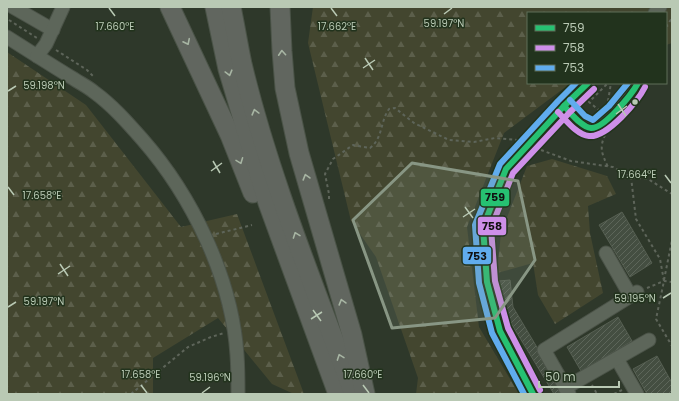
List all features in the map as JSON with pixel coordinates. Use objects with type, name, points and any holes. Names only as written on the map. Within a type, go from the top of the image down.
[{"type":"highway","points":[[170,7],[218,108],[258,206],[318,338]]},
{"type":"highway","points":[[215,7],[228,69],[261,182],[338,394]]},
{"type":"highway","points":[[231,7],[242,63],[258,122],[278,184],[354,394]]},
{"type":"highway","points":[[280,7],[285,88],[299,153],[352,335],[365,394]]},
{"type":"street","points":[[13,7],[53,30]]},
{"type":"street","points":[[37,56],[46,44],[63,7]]},
{"type":"street","points":[[7,37],[94,91],[118,112],[152,151],[176,182],[193,212],[209,246],[224,288],[237,354],[238,394]]},
{"type":"street","points":[[533,394],[500,330],[487,282],[483,228],[506,169],[564,106],[587,84]]},
{"type":"street","points":[[564,106],[589,128],[595,128],[604,123],[638,84]]},
{"type":"street","points":[[606,253],[634,294],[544,350],[567,391],[649,340]]},
{"type":"street","points":[[617,359],[637,394]]},
{"type":"path","points":[[605,116],[589,102],[607,84]]},
{"type":"path","points":[[328,201],[329,194],[325,174],[333,159],[353,145],[370,148],[377,142],[385,114],[389,109],[395,108],[414,123],[449,140],[474,142],[495,138],[520,140]]},
{"type":"path","points":[[540,150],[571,161],[613,168],[632,177],[648,179],[672,194]]},
{"type":"path","points":[[632,177],[636,219],[660,259],[664,281]]},
{"type":"path","points":[[215,234],[252,225]]},
{"type":"path","points":[[672,240],[656,319],[672,346]]},
{"type":"path","points":[[634,294],[664,281],[672,282]]},
{"type":"path","points":[[131,394],[188,347],[211,337],[227,333],[233,329]]},
{"type":"highlighted area","points":[[412,163],[518,181],[535,260],[495,318],[392,328],[353,220]]},
{"type":"green space","points":[[313,7],[672,7],[672,43],[667,45],[667,12],[527,12],[527,84],[570,84],[504,133],[467,227],[479,327],[519,394],[416,394],[418,378],[376,257],[351,221],[308,43]]},
{"type":"green space","points":[[7,52],[86,105],[181,227],[237,214],[304,394],[294,394],[272,384],[218,318],[153,358],[153,394],[7,394]]},
{"type":"green space","points":[[552,159],[607,176],[616,194],[588,206],[590,233],[603,293],[555,324],[538,295],[533,263],[497,273],[501,233],[527,166]]},
{"type":"building","points":[[622,212],[652,263],[630,277],[599,225]]},
{"type":"building","points":[[510,280],[513,307],[563,391],[557,394],[554,394],[503,310],[499,281]]},
{"type":"building","points":[[618,317],[632,341],[581,371],[567,347]]},
{"type":"building","points":[[657,356],[672,383],[672,394],[647,394],[633,369]]},
{"type":"transit line","name":"753","points":[[524,394],[492,333],[479,283],[475,225],[500,164],[575,84]]},
{"type":"transit line","name":"759","points":[[533,394],[500,331],[487,282],[483,227],[506,169],[564,106],[587,84]]},
{"type":"transit line","name":"753","points":[[570,100],[585,116],[593,120],[609,106],[627,84]]},
{"type":"transit line","name":"759","points":[[564,106],[576,119],[587,127],[597,127],[617,110],[637,84]]},
{"type":"transit line","name":"758","points":[[558,112],[580,133],[589,136],[596,135],[613,125],[621,118],[636,101],[645,87]]},
{"type":"transit line","name":"758","points":[[540,390],[508,328],[495,281],[491,228],[513,173],[570,112],[594,89]]}]
